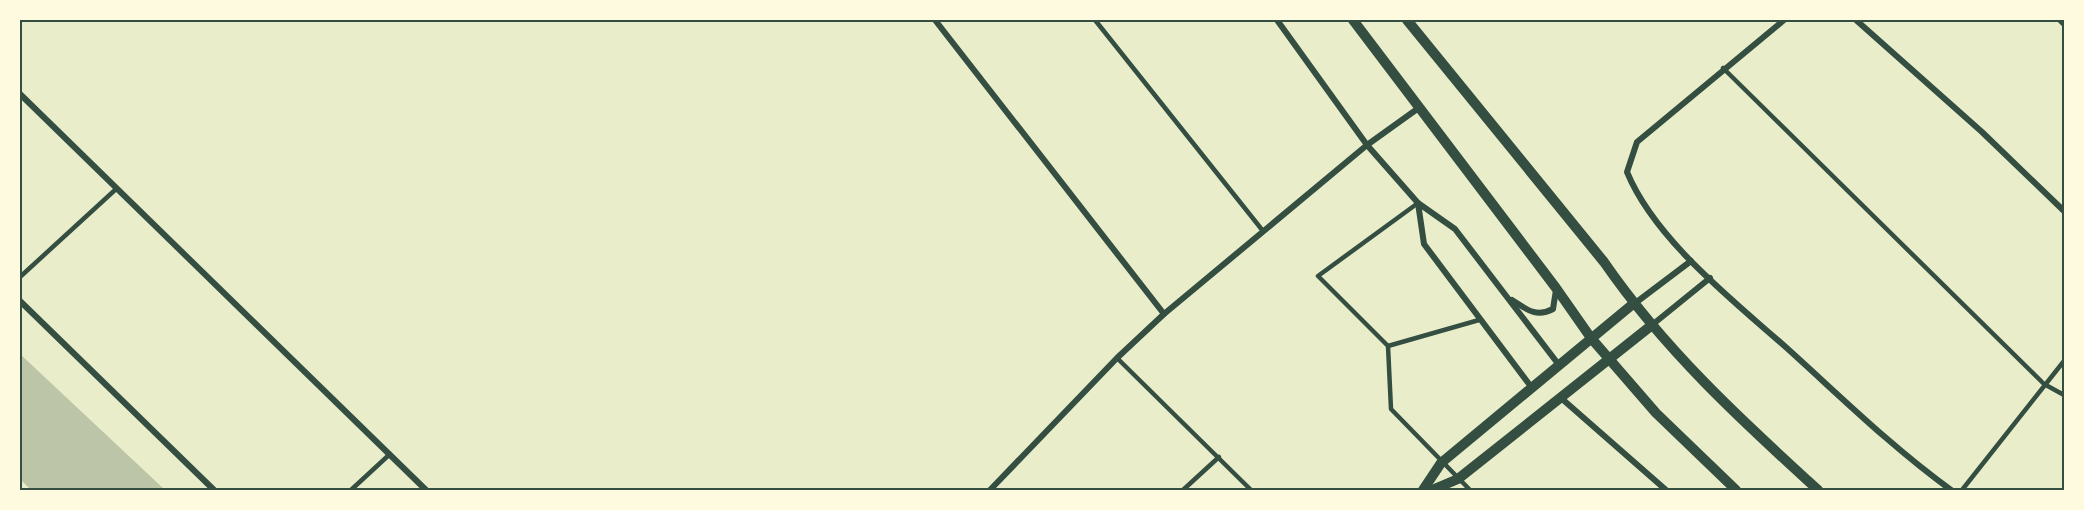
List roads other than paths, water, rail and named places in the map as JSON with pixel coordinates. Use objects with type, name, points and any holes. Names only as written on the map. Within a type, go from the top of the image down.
[{"type":"street","points":[[935,20],[1164,314]]},
{"type":"street","points":[[1277,20],[1367,145],[1418,203],[1455,229],[1559,365]]},
{"type":"street","points":[[1353,20],[1556,288],[1591,338],[1656,413],[1736,490]]},
{"type":"street","points":[[1407,20],[1604,262],[1633,304],[1722,402],[1818,490]]},
{"type":"street","points":[[1784,20],[1723,68],[1637,142],[1627,172],[1636,195],[1691,261],[1911,461],[1951,490]]},
{"type":"street","points":[[1856,20],[1982,132],[2064,211]]},
{"type":"street","points":[[20,94],[115,190],[426,490]]},
{"type":"street","points":[[990,490],[1117,358],[1164,314],[1367,145],[1420,107]]},
{"type":"street","points":[[1418,203],[1424,244],[1532,388]]},
{"type":"street","points":[[1423,490],[1441,463],[1633,304],[1691,261]]},
{"type":"street","points":[[1432,490],[1458,479],[1710,278]]},
{"type":"street","points":[[1509,298],[1533,313],[1544,314],[1553,309],[1556,288]]},
{"type":"street","points":[[20,301],[214,490]]},
{"type":"street","points":[[1561,398],[1666,490]]},
{"type":"lane","points":[[1095,20],[1263,231]]},
{"type":"lane","points":[[2059,20],[2064,25]]},
{"type":"lane","points":[[1723,68],[2044,384],[2064,395]]},
{"type":"lane","points":[[20,277],[115,190]]},
{"type":"lane","points":[[1418,203],[1318,276],[1388,346],[1390,409],[1470,490]]},
{"type":"lane","points":[[1388,346],[1479,320]]},
{"type":"lane","points":[[1117,358],[1251,490]]},
{"type":"lane","points":[[1962,490],[2064,361]]},
{"type":"lane","points":[[351,490],[390,454]]},
{"type":"lane","points":[[1183,490],[1219,457]]}]
